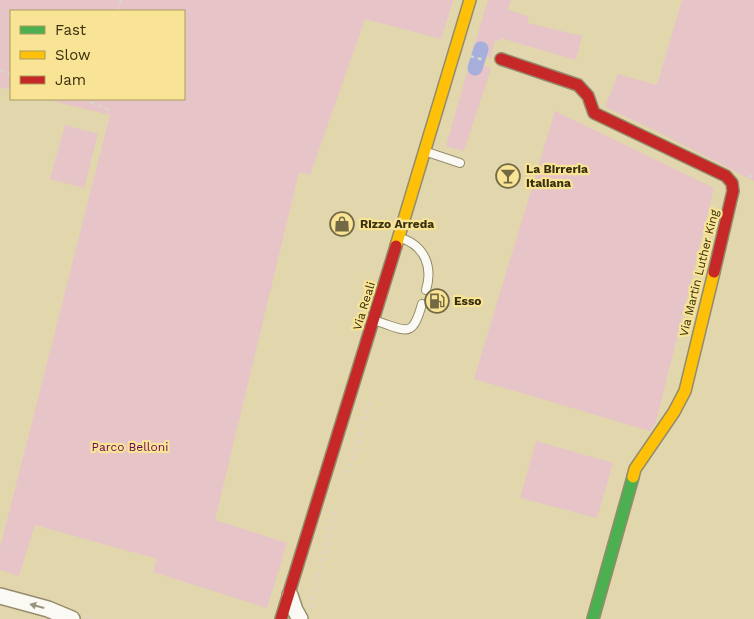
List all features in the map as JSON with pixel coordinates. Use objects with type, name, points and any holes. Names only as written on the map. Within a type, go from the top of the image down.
[{"type":"street","name":"Via Reali","points":[[282,619],[470,0]]},
{"type":"street","name":"Via Martin Luther King","points":[[501,59],[578,85],[588,96],[594,113],[726,176],[732,183],[733,191],[685,391],[679,406],[635,469],[593,619]]},
{"type":"street","points":[[290,594],[300,619]]},
{"type":"street","points":[[0,596],[48,609],[72,619]]},
{"type":"lane","points":[[425,152],[460,162]]},
{"type":"lane","points":[[399,238],[411,242],[419,248],[426,258],[429,275],[426,290]]},
{"type":"lane","points":[[374,321],[404,330],[410,329],[415,326],[418,320],[422,304]]},
{"type":"path","points":[[475,57],[482,59]]},
{"type":"path","points":[[91,100],[111,111]]},
{"type":"green space","name":"Parco Belloni","points":[[0,0],[453,0],[441,39],[365,19],[310,175],[299,172],[215,520],[287,543],[267,608],[153,572],[157,559],[35,525],[19,576],[0,570],[0,548],[110,115],[49,100],[185,100],[185,10],[10,10],[10,90],[0,87]]},
{"type":"green space","points":[[488,0],[511,0],[508,10],[528,16],[528,23],[582,36],[576,60],[500,38],[499,41],[495,40],[491,58],[483,56],[484,52],[481,49],[477,50],[476,54],[472,53]]},
{"type":"green space","points":[[682,0],[754,0],[754,181],[605,107],[618,74],[657,85]]},
{"type":"green space","points":[[471,59],[474,60],[472,65],[475,68],[478,68],[481,64],[491,69],[464,151],[446,146]]},
{"type":"green space","points":[[555,111],[714,188],[656,422],[650,431],[474,379]]},
{"type":"green space","points":[[65,125],[98,134],[84,188],[50,179]]},
{"type":"green space","points":[[536,441],[613,463],[597,518],[520,498]]},
{"type":"waterway","points":[[475,68],[481,49]]},
{"type":"traffic: fast","points":[[593,619],[633,477]]},
{"type":"traffic: slow","points":[[396,246],[470,0]]},
{"type":"traffic: slow","points":[[633,477],[635,469],[674,412],[685,391],[714,272]]},
{"type":"traffic: jam","points":[[501,59],[578,85],[588,96],[594,113],[726,176],[732,183],[733,191],[714,272]]},
{"type":"traffic: jam","points":[[281,619],[396,246]]},
{"type":"place","name":"La Birreria Italiana","points":[[508,176]]},
{"type":"place","name":"Rizzo Arreda","points":[[342,224]]},
{"type":"place","name":"Esso","points":[[437,301]]}]
